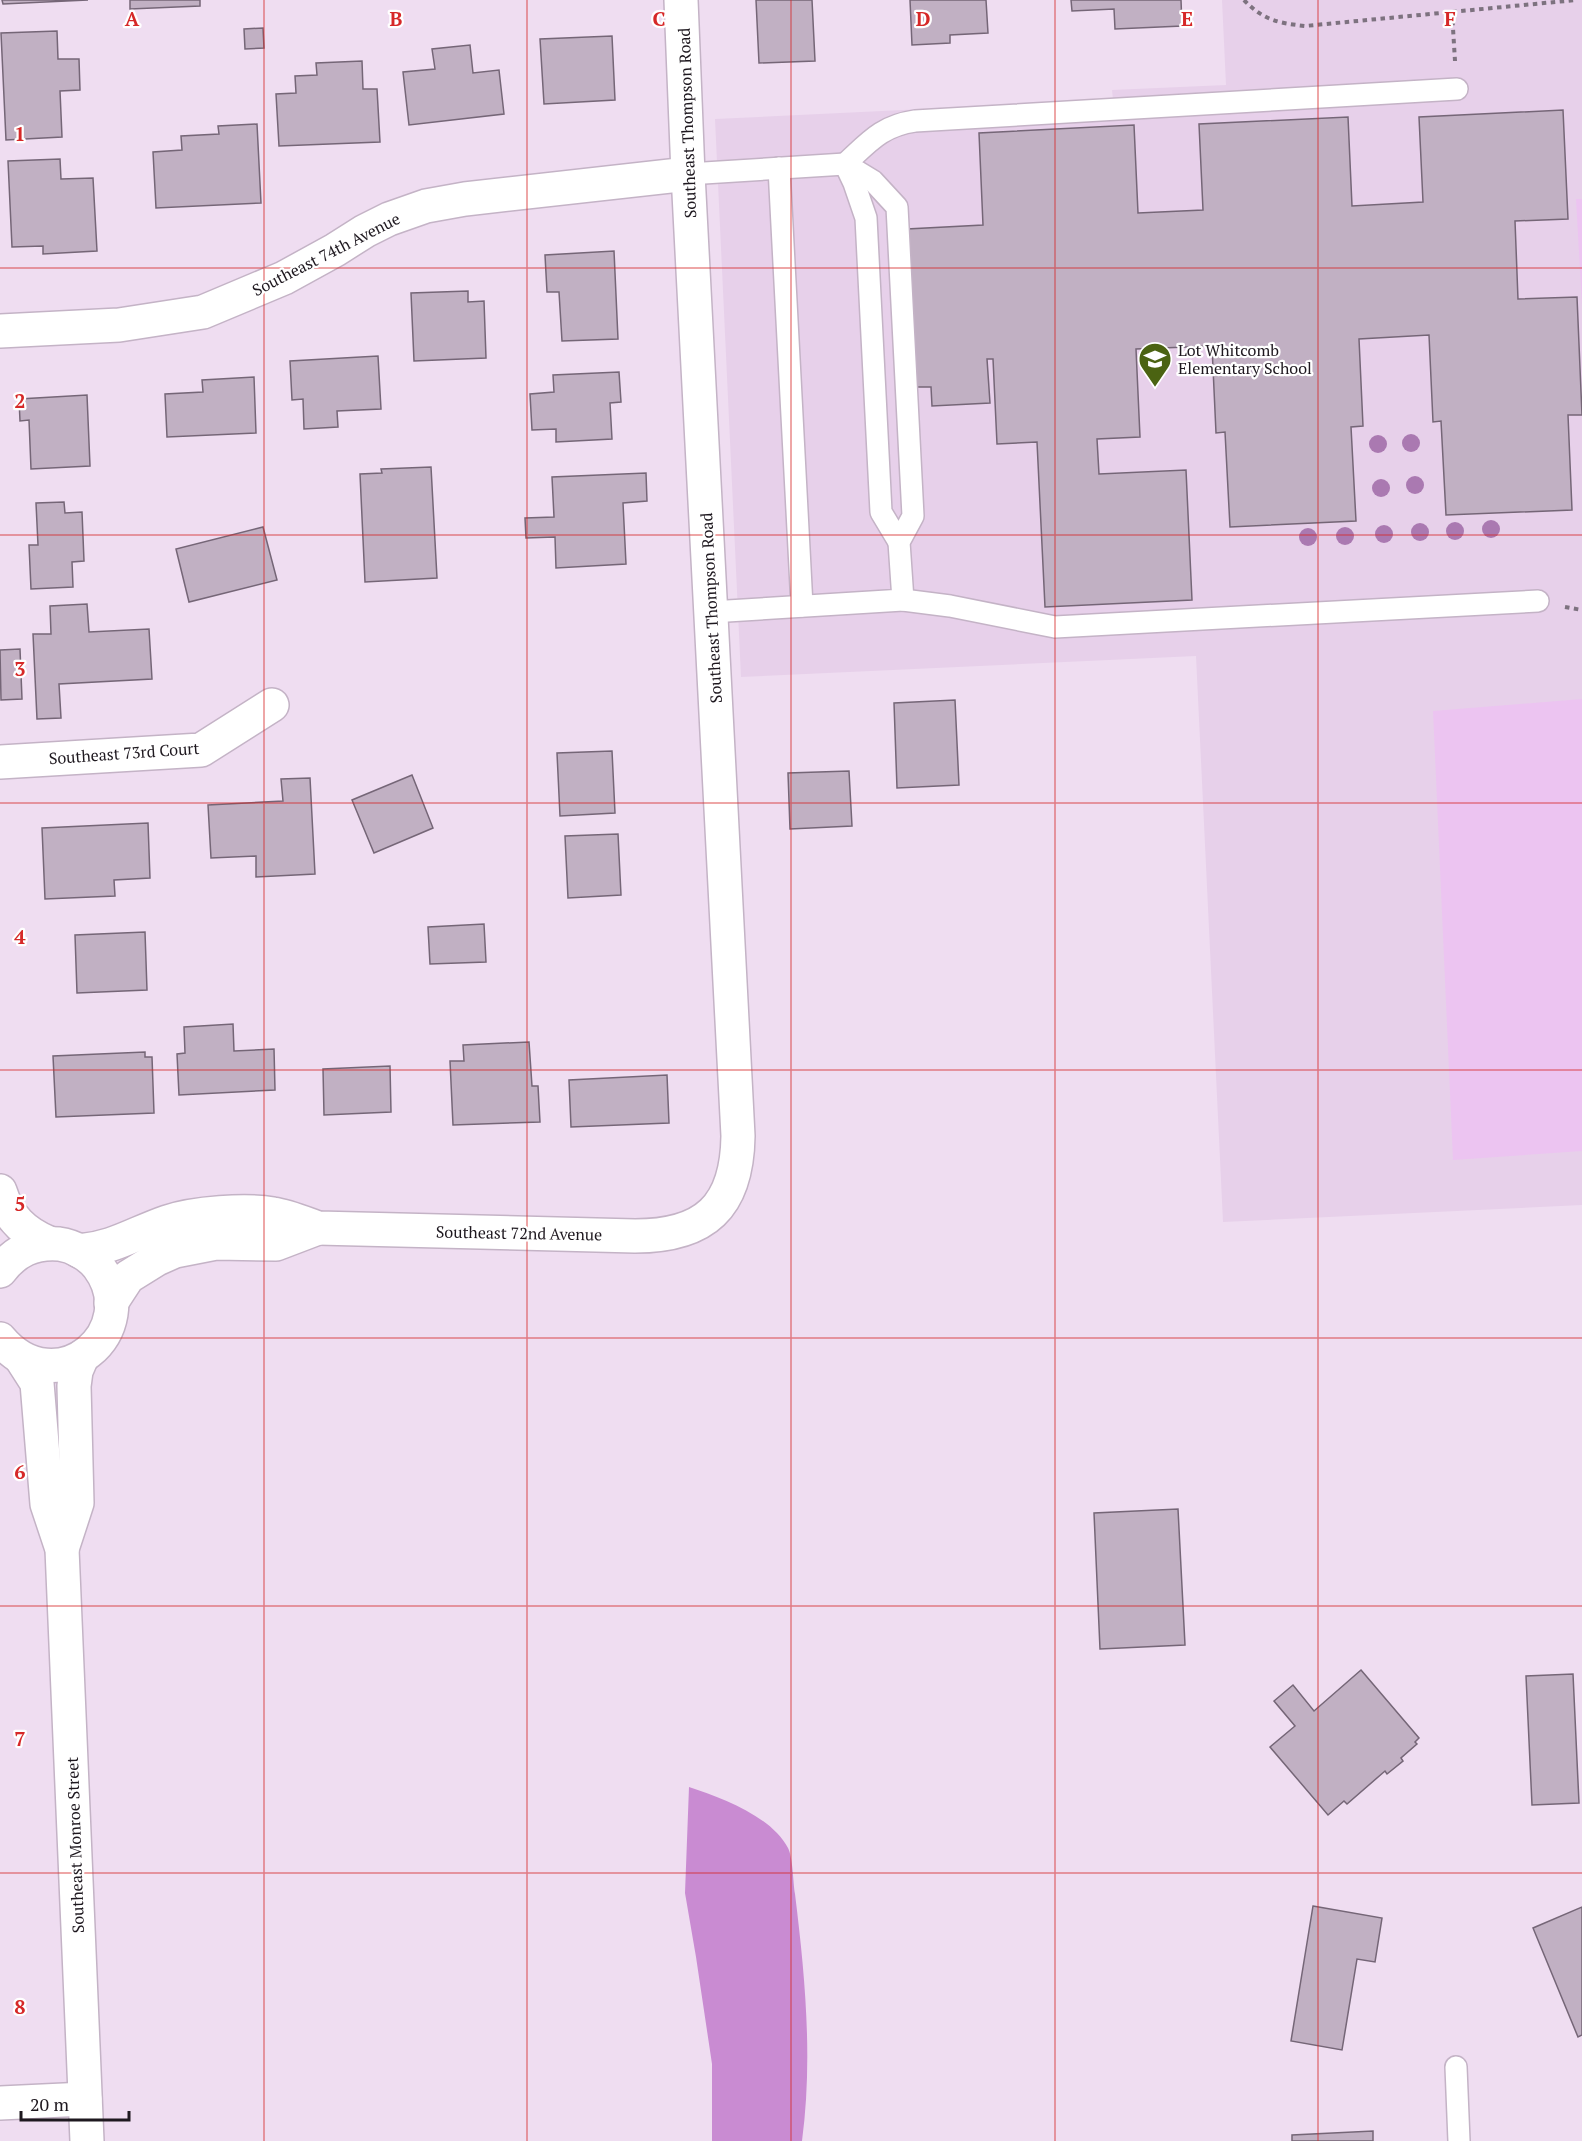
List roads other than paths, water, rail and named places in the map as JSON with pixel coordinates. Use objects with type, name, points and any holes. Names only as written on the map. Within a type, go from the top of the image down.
[{"type":"street","name":"Southeast Thompson Road","points":[[681,0],[738,1136],[735,1172],[723,1200],[714,1211]]},
{"type":"street","name":"Southeast 74th Avenue","points":[[0,331],[119,325],[202,312],[284,278],[365,231],[389,219],[426,206],[465,199],[688,174]]},
{"type":"street","name":"Southeast 73rd Court","points":[[0,762],[201,750],[272,705]]},
{"type":"street","points":[[0,1191],[12,1217],[35,1238],[64,1247],[93,1260],[109,1287],[111,1303],[110,1319],[95,1347],[68,1364],[52,1366],[36,1364],[10,1348]]},
{"type":"street","name":"Southeast 72nd Avenue","points":[[0,1271],[18,1252],[33,1246],[97,1250],[170,1221],[208,1214],[274,1214],[318,1228],[650,1236],[683,1231],[696,1226],[714,1211]]},
{"type":"street","name":"Southeast 72nd Avenue","points":[[111,1303],[128,1276],[175,1251],[216,1243],[276,1244],[318,1228]]},
{"type":"street","name":"Southeast Monroe Street","points":[[10,1348],[37,1383],[47,1504],[62,1549],[87,2141]]},
{"type":"street","name":"Southeast Monroe Street","points":[[62,1549],[77,1503],[74,1386],[76,1371],[82,1357]]},
{"type":"street","points":[[0,2103],[85,2099]]},
{"type":"lane","points":[[845,164],[888,127],[915,121],[1457,89]]},
{"type":"lane","points":[[688,174],[845,164],[873,181],[897,207],[914,516],[899,542]]},
{"type":"lane","points":[[845,164],[866,218],[881,512],[899,542],[903,600]]},
{"type":"lane","points":[[779,168],[802,606]]},
{"type":"lane","points":[[711,612],[903,600],[950,606],[1055,627],[1538,601]]},
{"type":"lane","points":[[1456,2067],[1459,2141]]},
{"type":"place","name":"Lot Whitcomb Elementary School","points":[[1155,388]]}]
